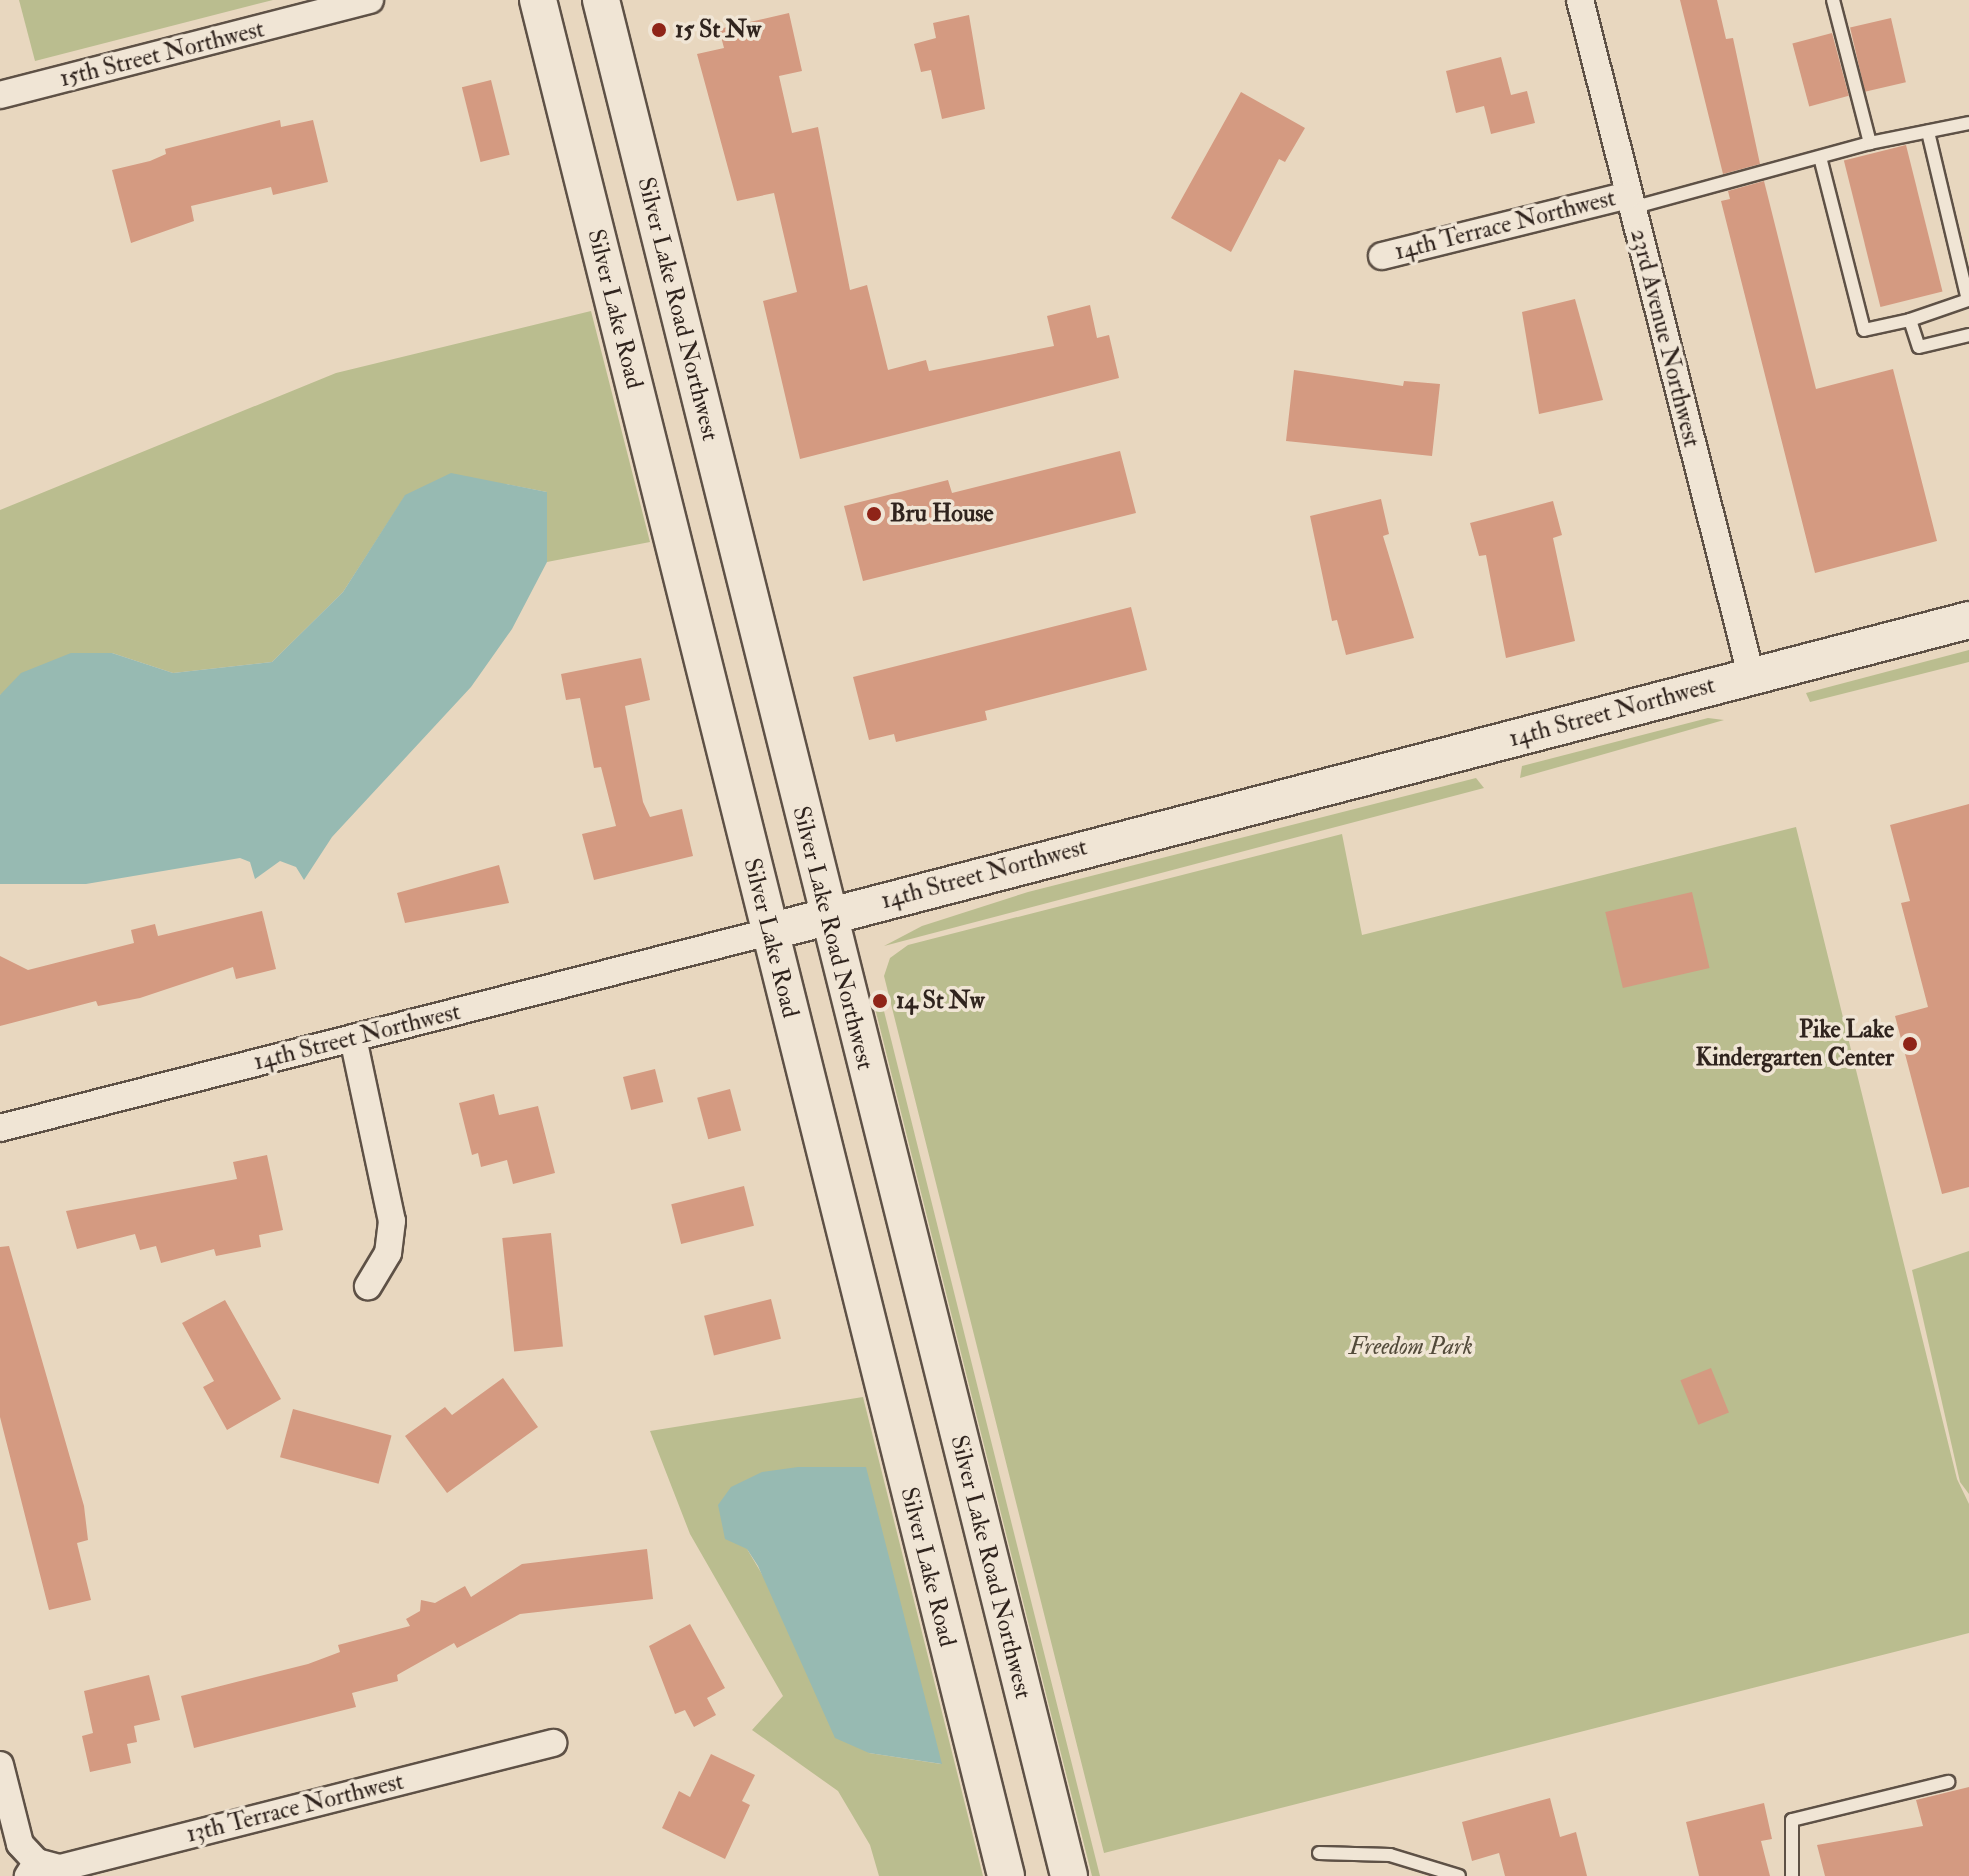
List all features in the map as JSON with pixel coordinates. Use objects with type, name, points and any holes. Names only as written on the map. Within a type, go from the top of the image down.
[{"type":"main road","name":"Silver Lake Road","points":[[538,0],[1006,1876]]},
{"type":"main road","name":"Silver Lake Road Northwest","points":[[601,0],[827,916],[1069,1876]]},
{"type":"main road","name":"14th Street Northwest","points":[[769,932],[1969,620]]},
{"type":"street","name":"15th Street Northwest","points":[[0,95],[370,0]]},
{"type":"street","name":"23rd Avenue Northwest","points":[[1580,0],[1751,675]]},
{"type":"street","name":"14th Terrace Northwest","points":[[1382,256],[1630,201]]},
{"type":"street","name":"14th Street Northwest","points":[[0,1128],[769,932]]},
{"type":"street","points":[[353,1038],[392,1221],[388,1253],[368,1286]]},
{"type":"street","name":"13th Terrace Northwest","points":[[32,1869],[60,1868],[553,1743]]},
{"type":"street","points":[[0,1765],[20,1844],[32,1869]]},
{"type":"lane","points":[[1833,0],[1870,143]]},
{"type":"lane","points":[[1630,201],[1821,161],[1870,143],[1969,123]]},
{"type":"lane","points":[[1821,161],[1864,330],[1910,320],[1968,300],[1928,132]]},
{"type":"lane","points":[[1910,320],[1919,347],[1969,335]]},
{"type":"lane","points":[[1792,1876],[1792,1820],[1948,1782]]},
{"type":"lane","points":[[1319,1853],[1390,1855],[1459,1876]]},
{"type":"green space","points":[[19,0],[273,0],[35,61]]},
{"type":"green space","points":[[591,311],[650,542],[547,562],[547,492],[506,484],[405,496],[343,592],[272,662],[173,673],[112,653],[0,695],[0,510],[336,373]]},
{"type":"green space","points":[[1969,650],[1969,662],[1810,702],[1806,693]]},
{"type":"green space","points":[[1708,718],[1724,720],[1520,778],[1522,766]]},
{"type":"green space","points":[[1476,778],[1484,788],[884,946],[922,926],[1028,892]]},
{"type":"green space","name":"Freedom Park","points":[[1796,827],[1957,1479],[1969,1504],[1969,1633],[1104,1853],[884,976],[890,958],[908,945],[1342,834],[1362,935]]},
{"type":"green space","points":[[883,1007],[1100,1876],[1092,1876],[1055,1730],[875,1008]]},
{"type":"green space","points":[[1969,1251],[1969,1494],[1960,1482],[1912,1270]]},
{"type":"green space","points":[[863,1397],[983,1876],[879,1876],[870,1845],[838,1791],[752,1730],[783,1696],[690,1534],[650,1431]],"holes":[[[747,1549],[941,1764],[869,1753]]]},
{"type":"water","points":[[451,473],[547,492],[547,562],[512,629],[471,687],[332,837],[304,880],[296,867],[280,861],[255,879],[250,862],[240,858],[86,884],[0,884],[0,695],[21,673],[71,653],[112,653],[173,673],[272,662],[343,592],[405,495]]},
{"type":"water","points":[[798,1467],[866,1467],[942,1764],[869,1753],[835,1738],[758,1566],[747,1549],[725,1539],[718,1505],[731,1487],[762,1472]]},
{"type":"building","points":[[1680,0],[1717,0],[1726,39],[1733,38],[1760,164],[1723,174]]},
{"type":"building","points":[[789,13],[802,71],[779,76],[792,133],[818,127],[850,290],[867,285],[888,370],[926,360],[929,371],[1054,346],[1047,316],[1090,305],[1097,338],[1109,335],[1119,378],[800,459],[763,301],[797,292],[774,193],[737,201],[697,54],[724,48],[719,29]]},
{"type":"building","points":[[969,15],[985,109],[942,119],[931,70],[921,72],[914,44],[936,38],[933,23]]},
{"type":"building","points":[[1891,18],[1906,82],[1865,92],[1850,27]]},
{"type":"building","points":[[1832,33],[1849,96],[1809,106],[1792,44]]},
{"type":"building","points":[[1501,57],[1511,95],[1527,91],[1535,123],[1491,134],[1484,106],[1456,113],[1446,71]]},
{"type":"building","points":[[491,80],[510,155],[481,162],[462,87]]},
{"type":"building","points":[[1241,92],[1305,128],[1285,162],[1279,159],[1231,252],[1171,218]]},
{"type":"building","points":[[280,120],[281,127],[313,120],[328,182],[273,195],[271,187],[191,206],[194,221],[131,243],[112,170],[150,161],[166,154],[165,149]]},
{"type":"building","points":[[1906,145],[1943,292],[1880,307],[1844,160]]},
{"type":"building","points":[[1764,181],[1816,389],[1893,369],[1937,541],[1815,573],[1721,201],[1730,199],[1728,191]]},
{"type":"building","points":[[1575,299],[1603,400],[1539,414],[1522,312]]},
{"type":"building","points":[[1294,370],[1403,386],[1404,381],[1440,384],[1432,456],[1286,441]]},
{"type":"building","points":[[1120,451],[1136,513],[863,581],[844,506],[948,480],[952,493]]},
{"type":"building","points":[[1381,499],[1389,534],[1383,536],[1414,638],[1346,655],[1337,620],[1332,621],[1310,516]]},
{"type":"building","points":[[1553,501],[1562,535],[1553,538],[1575,641],[1506,658],[1486,555],[1479,556],[1470,523]]},
{"type":"building","points":[[1131,607],[1147,670],[985,711],[987,720],[896,742],[894,734],[869,740],[853,677]]},
{"type":"building","points":[[641,658],[650,700],[625,706],[643,802],[650,817],[682,809],[693,856],[594,880],[582,834],[616,826],[601,767],[594,768],[580,698],[566,700],[561,674]]},
{"type":"building","points":[[1969,804],[1969,1187],[1942,1194],[1895,1016],[1928,1007],[1901,903],[1910,901],[1890,825]]},
{"type":"building","points":[[499,865],[509,903],[405,923],[397,893]]},
{"type":"building","points":[[1692,892],[1710,968],[1623,988],[1605,912]]},
{"type":"building","points":[[262,911],[276,969],[236,979],[233,967],[140,998],[98,1006],[96,1001],[0,1026],[0,956],[28,970],[134,943],[131,930],[155,924],[158,936]]},
{"type":"building","points":[[655,1069],[663,1102],[631,1110],[623,1077]]},
{"type":"building","points":[[730,1089],[741,1131],[708,1139],[697,1098]]},
{"type":"building","points":[[494,1094],[499,1115],[538,1106],[555,1173],[513,1184],[507,1160],[481,1167],[478,1153],[472,1155],[459,1103]]},
{"type":"building","points":[[267,1155],[283,1230],[259,1235],[261,1247],[216,1256],[214,1249],[161,1263],[156,1246],[140,1250],[135,1234],[77,1249],[66,1211],[237,1179],[233,1162]]},
{"type":"building","points":[[744,1186],[754,1226],[681,1244],[671,1204]]},
{"type":"building","points":[[551,1233],[563,1346],[514,1351],[502,1238]]},
{"type":"building","points":[[9,1246],[84,1506],[88,1540],[77,1543],[91,1600],[49,1610],[0,1417],[0,1247]]},
{"type":"building","points":[[771,1299],[781,1339],[714,1355],[704,1316]]},
{"type":"building","points":[[225,1300],[281,1399],[227,1430],[203,1387],[214,1381],[182,1323]]},
{"type":"building","points":[[1711,1368],[1729,1413],[1698,1425],[1680,1380]]},
{"type":"building","points":[[503,1378],[538,1427],[447,1493],[405,1436],[445,1407],[452,1415]]},
{"type":"building","points":[[293,1409],[392,1435],[379,1484],[280,1457]]},
{"type":"building","points":[[647,1549],[653,1599],[520,1614],[457,1648],[454,1643],[397,1675],[398,1681],[352,1693],[356,1707],[194,1748],[181,1696],[308,1664],[340,1652],[338,1645],[410,1626],[406,1619],[420,1611],[421,1600],[435,1603],[465,1586],[471,1597],[522,1564]]},
{"type":"building","points":[[690,1624],[725,1688],[707,1698],[716,1715],[694,1727],[685,1710],[675,1714],[649,1646]]},
{"type":"building","points":[[149,1675],[160,1720],[134,1726],[137,1742],[127,1744],[131,1763],[90,1772],[82,1736],[93,1733],[84,1691]]},
{"type":"building","points":[[711,1754],[755,1775],[742,1801],[750,1805],[725,1859],[662,1828],[679,1791],[690,1797]]},
{"type":"building","points":[[1969,1787],[1969,1876],[1825,1876],[1817,1845],[1923,1826],[1916,1800]]},
{"type":"building","points":[[1550,1798],[1560,1837],[1576,1832],[1587,1876],[1505,1876],[1499,1853],[1472,1861],[1462,1822]]},
{"type":"building","points":[[1764,1803],[1772,1839],[1761,1841],[1770,1876],[1699,1876],[1686,1822]]},
{"type":"place","name":"15 St Nw","points":[[659,30]]},
{"type":"place","name":"Bru House","points":[[874,514]]},
{"type":"place","name":"14 St Nw","points":[[880,1001]]},
{"type":"place","name":"Pike Lake Kindergarten Center","points":[[1910,1044]]}]
